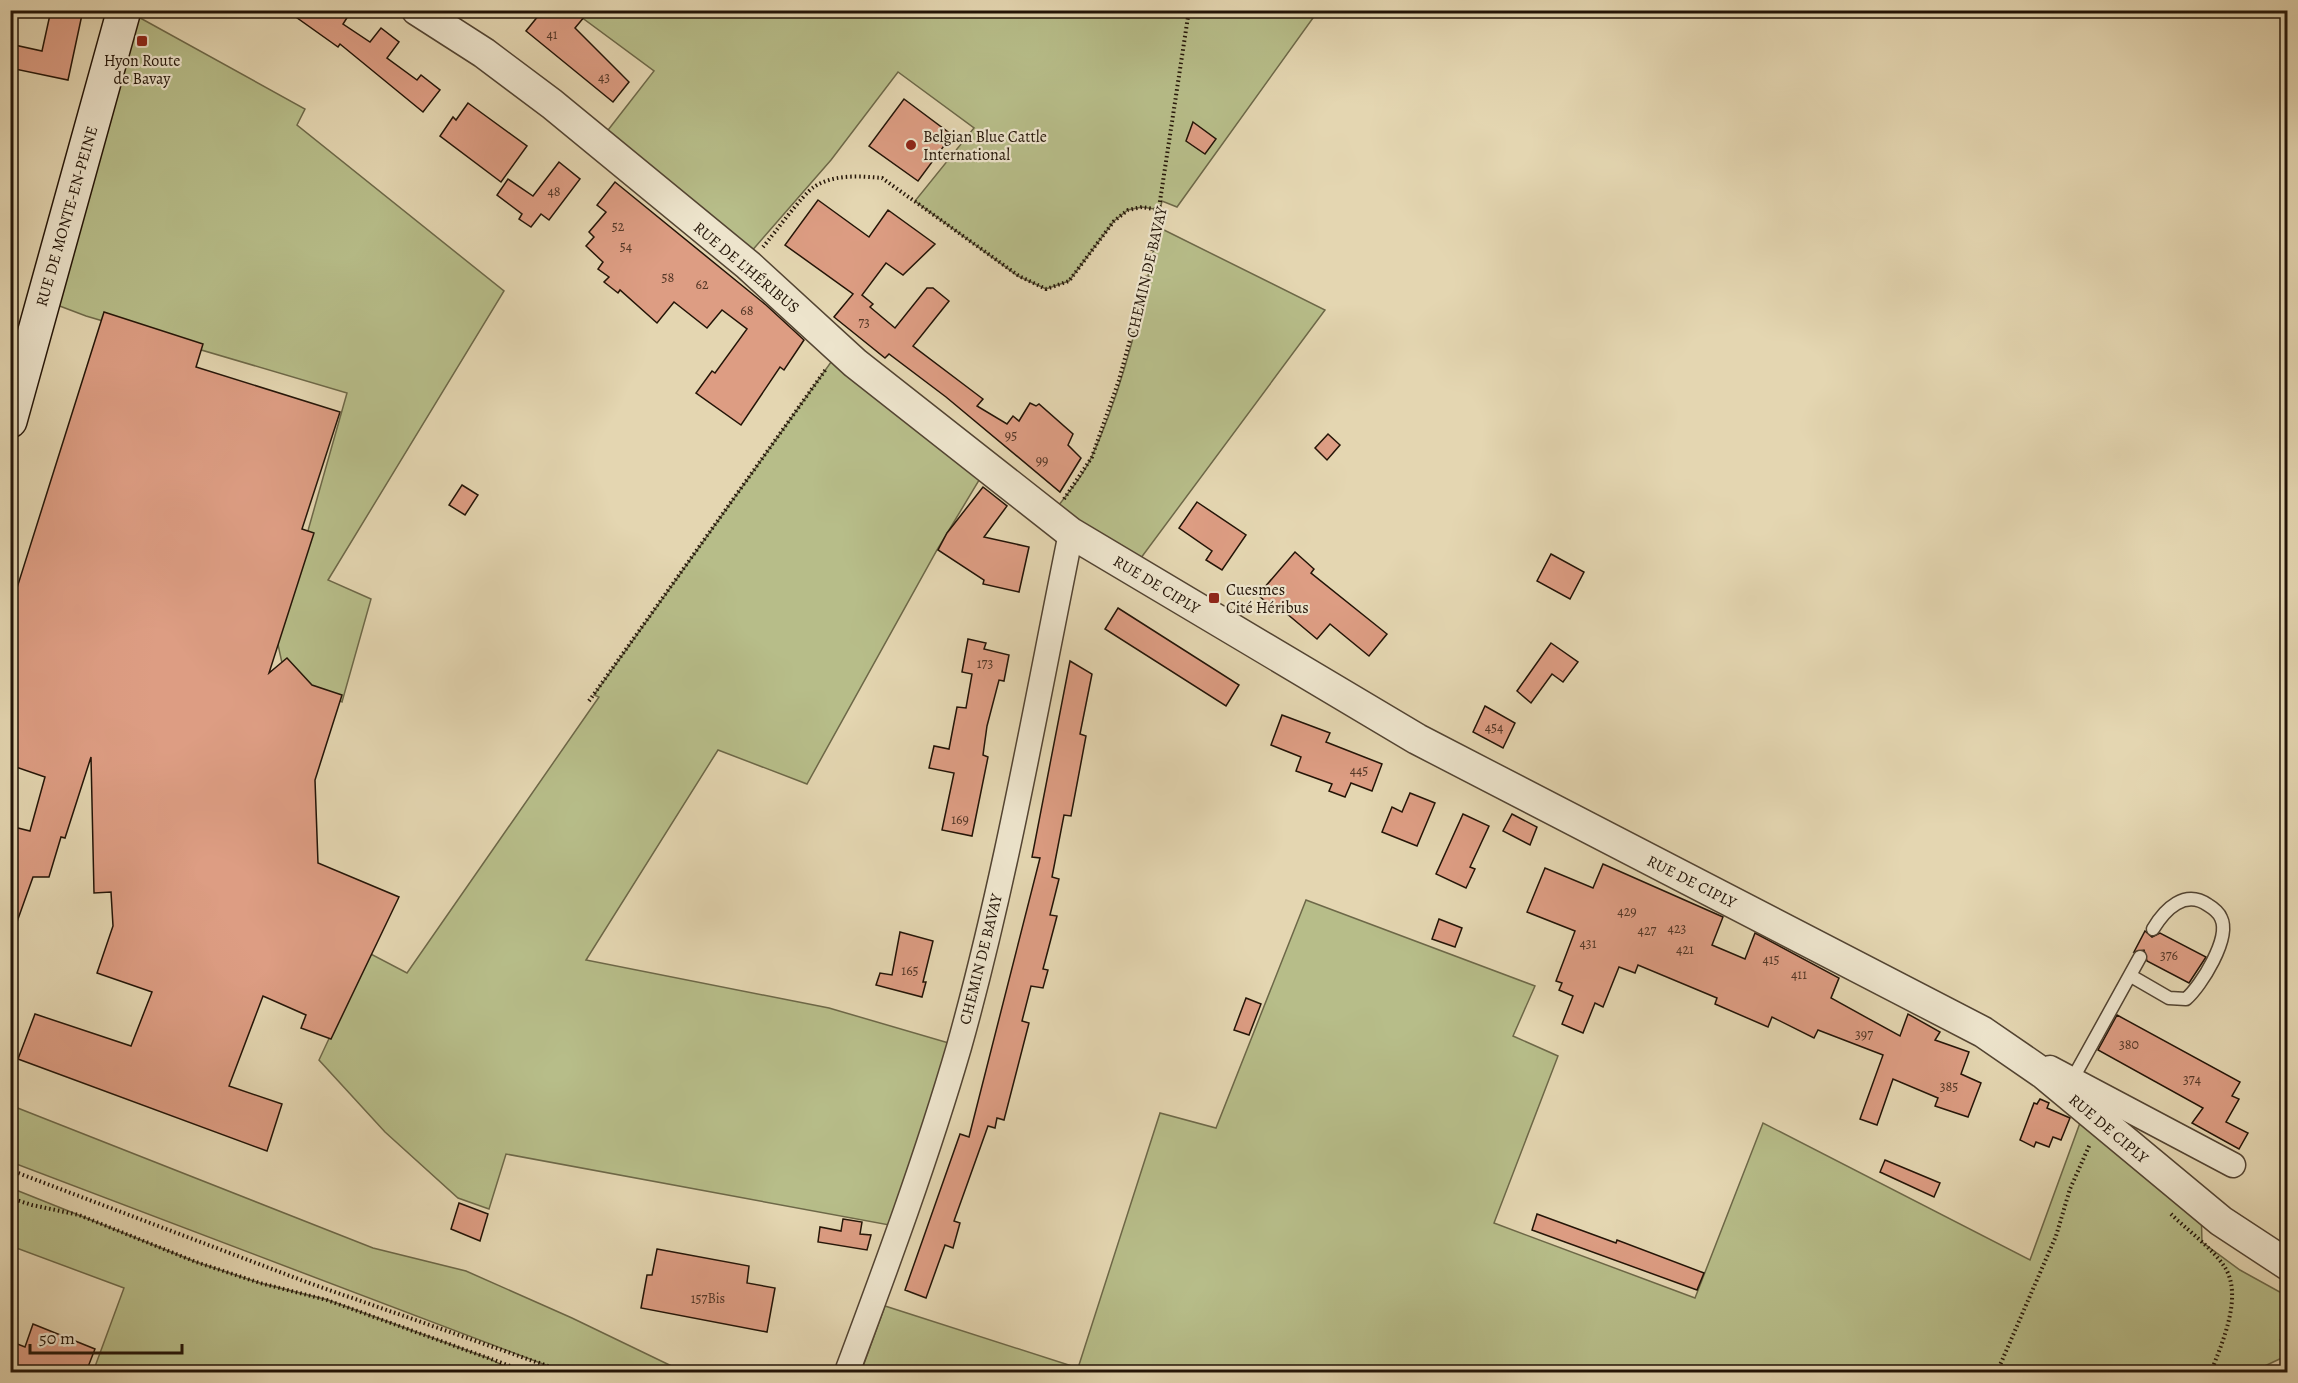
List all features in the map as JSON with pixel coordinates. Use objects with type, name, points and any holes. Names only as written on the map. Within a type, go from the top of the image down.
[{"type":"main road","name":"RUE DE MONTE-EN-PEINE","points":[[10,421],[124,10]]},
{"type":"street","name":"RUE DE L'HÉRIBUS","points":[[417,10],[484,53],[543,98],[748,266],[855,363],[1061,524]]},
{"type":"street","name":"RUE DE CIPLY","points":[[1061,524],[1417,739],[1983,1032],[2044,1074],[2221,1221],[2288,1265]]},
{"type":"street","name":"CHEMIN DE BAVAY","points":[[847,1372],[900,1227],[959,1046],[991,920],[1061,524]]},
{"type":"street","points":[[1983,1032],[2233,1165]]},
{"type":"lane","points":[[2130,976],[2169,998],[2186,999],[2194,992],[2222,943],[2222,918],[2203,902],[2192,899],[2179,901],[2168,908],[2153,929]]},
{"type":"lane","points":[[2072,1080],[2140,957]]},
{"type":"path","name":"CHEMIN DE BAVAY","points":[[1061,524],[1072,488],[1092,457],[1100,435],[1119,380],[1150,267],[1189,10]]},
{"type":"path","points":[[748,266],[814,187],[838,178],[859,176],[882,178],[1018,276],[1046,288],[1069,281],[1114,221],[1128,210],[1142,207],[1160,210]]},
{"type":"path","points":[[589,701],[841,348]]},
{"type":"path","points":[[1997,1372],[2056,1236],[2070,1189],[2092,1140],[2104,1123]]},
{"type":"path","points":[[10,1170],[309,1283],[565,1372]]},
{"type":"path","points":[[10,1198],[79,1215],[196,1262],[260,1283],[327,1300],[527,1372]]},
{"type":"path","points":[[2168,1212],[2224,1266],[2231,1283],[2231,1303],[2211,1372]]},
{"type":"green space","points":[[573,11],[1318,11],[1177,207],[1162,201],[1160,210],[1142,207],[1128,210],[1114,221],[1069,281],[1046,289],[1018,276],[915,201],[974,128],[898,72],[831,160],[743,261],[598,143],[654,71]]},
{"type":"green space","points":[[133,14],[305,109],[297,125],[504,291],[328,580],[371,599],[342,702],[296,679],[282,663],[277,640],[347,393],[86,316],[57,305]]},
{"type":"green space","points":[[1158,227],[1325,310],[1132,570],[1050,516],[1073,487],[1092,456],[1114,402],[1132,343]]},
{"type":"green space","points":[[841,348],[987,467],[937,550],[807,784],[718,750],[586,960],[829,1008],[959,1046],[900,1227],[506,1154],[489,1209],[458,1198],[385,1132],[319,1060],[369,953],[407,973],[599,697],[594,695]]},
{"type":"green space","points":[[1306,900],[1535,986],[1513,1036],[1558,1056],[1494,1223],[1695,1298],[1763,1123],[2030,1260],[2080,1123],[2201,1204],[2202,1242],[2240,1270],[2287,1296],[2287,1331],[2280,1340],[2286,1356],[2252,1372],[861,1372],[885,1306],[1078,1368],[1160,1113],[1216,1128]]},
{"type":"green space","points":[[10,1105],[373,1248],[466,1271],[572,1318],[684,1372],[564,1372],[11,1162]]},
{"type":"green space","points":[[11,1188],[196,1262],[260,1283],[328,1300],[488,1358],[516,1372],[93,1372],[124,1288],[11,1246]]},
{"type":"building","points":[[51,10],[83,10],[68,80],[10,68],[10,44],[42,51]]},
{"type":"building","points":[[286,10],[352,10],[343,24],[370,42],[381,28],[399,42],[387,58],[417,80],[421,75],[440,90],[423,112],[340,44],[338,47]]},
{"type":"building","points":[[543,10],[590,10],[575,28],[629,82],[613,102],[526,31]]},
{"type":"building","points":[[904,99],[952,135],[918,181],[869,146]]},
{"type":"building","points":[[468,103],[527,146],[501,182],[440,136],[453,117],[456,120]]},
{"type":"building","points":[[1193,122],[1216,139],[1205,154],[1186,141]]},
{"type":"building","points":[[559,162],[580,179],[549,220],[541,214],[531,227],[519,219],[522,214],[497,195],[508,179],[533,196]]},
{"type":"building","points":[[615,182],[766,305],[804,340],[784,370],[780,367],[741,425],[696,393],[712,371],[715,373],[747,329],[722,310],[707,328],[674,302],[657,323],[620,290],[618,293],[604,282],[609,277],[598,269],[603,262],[586,246],[594,237],[589,232],[606,212],[597,205]]},
{"type":"building","points":[[818,200],[869,237],[888,210],[935,244],[903,275],[886,263],[862,295],[873,304],[870,307],[895,328],[927,288],[933,288],[949,301],[913,346],[983,399],[977,406],[1007,424],[1013,416],[1019,421],[1030,403],[1036,406],[1039,404],[1073,434],[1068,445],[1081,458],[1060,492],[946,397],[889,354],[885,358],[834,317],[853,294],[785,245]]},
{"type":"building","points":[[104,312],[203,344],[196,367],[340,412],[302,529],[314,533],[269,673],[287,658],[312,685],[342,695],[315,780],[318,863],[399,897],[331,1039],[301,1028],[306,1015],[263,996],[229,1086],[282,1104],[267,1151],[18,1059],[35,1014],[131,1046],[152,992],[97,973],[113,926],[111,892],[94,893],[91,757],[65,838],[61,837],[49,877],[33,877],[13,933],[10,933],[10,826],[30,831],[45,777],[10,765],[10,610]]},
{"type":"building","points":[[1328,434],[1340,445],[1327,460],[1315,448]]},
{"type":"building","points":[[462,485],[478,495],[465,515],[449,505]]},
{"type":"building","points":[[983,487],[1007,506],[984,537],[1029,547],[1019,592],[983,584],[984,580],[938,550],[947,533]]},
{"type":"building","points":[[1197,502],[1246,535],[1222,570],[1206,560],[1212,551],[1179,528]]},
{"type":"building","points":[[1295,552],[1314,569],[1311,573],[1387,634],[1369,656],[1330,624],[1317,639],[1280,608],[1277,612],[1258,595]]},
{"type":"building","points":[[1551,554],[1584,572],[1570,599],[1537,581]]},
{"type":"building","points":[[1118,608],[1239,685],[1226,706],[1105,629]]},
{"type":"building","points":[[968,639],[986,643],[984,649],[1009,655],[1004,681],[999,680],[987,726],[983,755],[988,757],[972,836],[942,830],[954,773],[929,768],[934,746],[949,749],[957,707],[966,708],[972,674],[962,672]]},
{"type":"building","points":[[1551,643],[1578,662],[1563,682],[1552,674],[1531,703],[1517,691]]},
{"type":"building","points":[[1070,661],[1092,674],[1080,734],[1086,736],[1071,816],[1064,815],[1052,877],[1059,879],[1050,915],[1057,916],[1043,969],[1048,970],[1043,988],[1031,986],[1022,1021],[1029,1023],[1004,1120],[997,1118],[995,1128],[988,1126],[954,1221],[960,1223],[953,1248],[945,1245],[926,1298],[905,1290],[960,1134],[969,1137],[1040,858],[1032,857]]},
{"type":"building","points":[[1485,706],[1515,723],[1503,748],[1473,732]]},
{"type":"building","points":[[1282,715],[1330,733],[1326,742],[1382,764],[1372,791],[1351,783],[1345,797],[1329,791],[1332,784],[1296,771],[1301,757],[1271,745]]},
{"type":"building","points":[[1410,793],[1435,803],[1417,846],[1382,832],[1392,807],[1402,812]]},
{"type":"building","points":[[1463,814],[1489,826],[1470,867],[1475,869],[1466,888],[1436,874]]},
{"type":"building","points":[[1512,814],[1537,827],[1530,845],[1503,831]]},
{"type":"building","points":[[1603,864],[1723,917],[1712,945],[1745,959],[1755,933],[1839,978],[1831,998],[1900,1036],[1908,1014],[1940,1032],[1935,1040],[1969,1052],[1961,1074],[1981,1083],[1968,1117],[1935,1106],[1938,1098],[1893,1079],[1877,1125],[1860,1119],[1883,1055],[1818,1030],[1814,1038],[1772,1017],[1768,1027],[1715,1004],[1717,998],[1638,965],[1635,973],[1619,967],[1603,1007],[1595,1003],[1583,1033],[1562,1024],[1573,996],[1559,990],[1562,983],[1556,981],[1575,931],[1527,912],[1545,868],[1593,888]]},
{"type":"building","points":[[1439,919],[1462,928],[1455,947],[1432,939]]},
{"type":"building","points":[[2145,931],[2152,937],[2160,933],[2206,957],[2189,983],[2147,961],[2144,950],[2134,952]]},
{"type":"building","points":[[900,932],[933,941],[923,982],[926,982],[922,997],[876,985],[880,973],[892,975]]},
{"type":"building","points":[[1246,998],[1261,1004],[1249,1035],[1234,1030]]},
{"type":"building","points":[[2117,1015],[2240,1082],[2232,1096],[2239,1099],[2226,1122],[2248,1133],[2239,1149],[2192,1123],[2203,1108],[2098,1050]]},
{"type":"building","points":[[2040,1099],[2049,1103],[2047,1108],[2070,1118],[2061,1140],[2053,1137],[2049,1147],[2036,1142],[2034,1147],[2020,1140],[2034,1103],[2037,1104]]},
{"type":"building","points":[[1885,1160],[1940,1183],[1934,1197],[1880,1172]]},
{"type":"building","points":[[459,1203],[488,1214],[480,1241],[451,1229]]},
{"type":"building","points":[[1537,1214],[1616,1243],[1617,1240],[1704,1273],[1697,1290],[1532,1230]]},
{"type":"building","points":[[843,1219],[862,1222],[860,1234],[871,1235],[867,1250],[818,1242],[820,1227],[841,1231]]},
{"type":"building","points":[[657,1249],[749,1266],[747,1283],[775,1288],[767,1332],[641,1308],[647,1275],[652,1275]]},
{"type":"building","points":[[33,1324],[95,1349],[86,1372],[10,1372],[10,1341],[25,1347]]},
{"type":"place","name":"Hyon Route de Bavay","points":[[142,41]]},
{"type":"place","name":"Belgian Blue Cattle International","points":[[911,145]]},
{"type":"place","name":"Cuesmes Cité Héribus","points":[[1214,598]]}]
